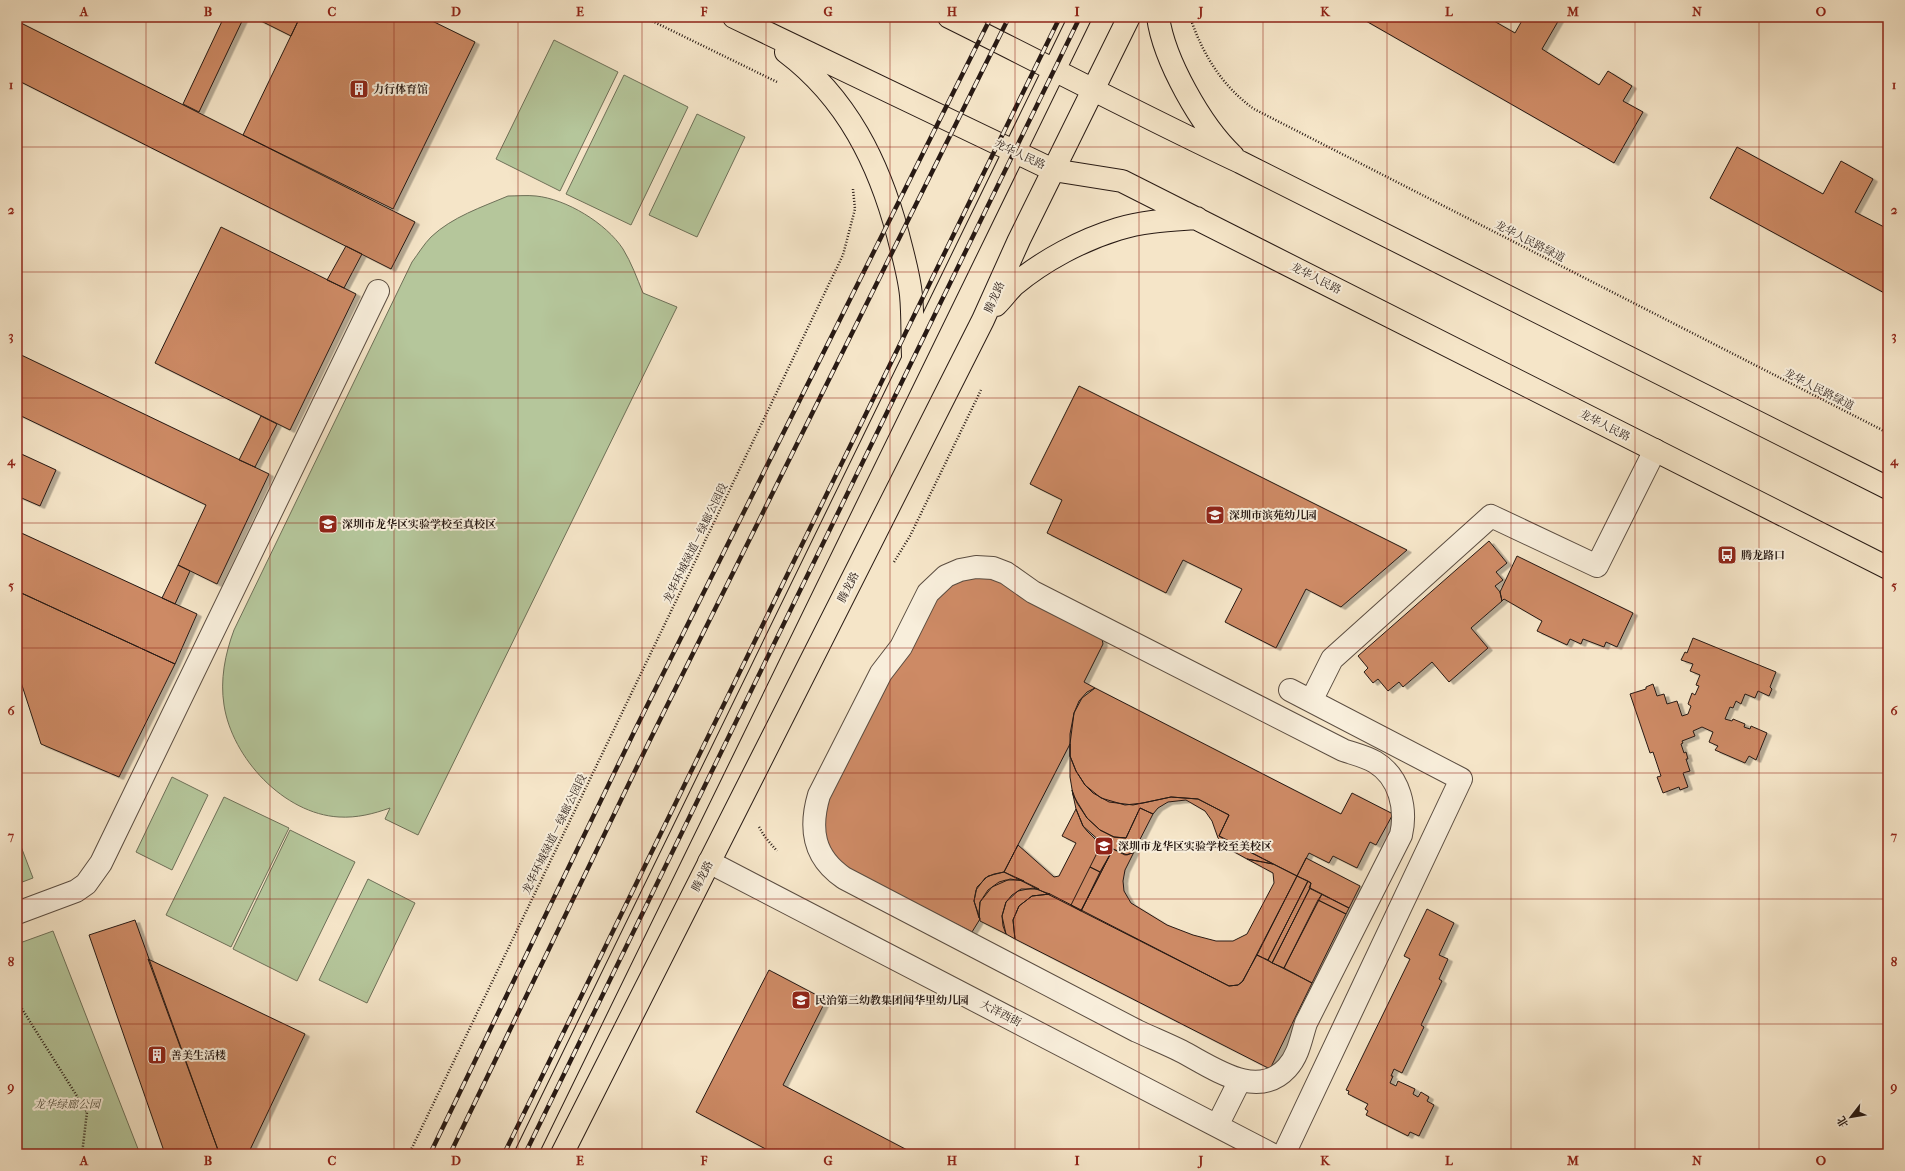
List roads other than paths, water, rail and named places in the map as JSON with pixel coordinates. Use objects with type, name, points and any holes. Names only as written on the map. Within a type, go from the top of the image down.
[{"type":"main road","name":"龙华人民路","points":[[734,17],[1053,170],[1122,181],[1198,218],[1888,568]]},
{"type":"main road","points":[[948,17],[1094,89],[1149,120],[1240,162],[1888,488]]},
{"type":"main road","points":[[526,1154],[1080,17]]},
{"type":"main road","name":"腾龙路","points":[[562,1154],[983,320],[1053,170],[1129,17]]},
{"type":"main road","points":[[1158,17],[1160,32],[1174,68],[1196,108],[1224,147],[1240,162]]},
{"type":"main road","points":[[754,27],[801,63],[817,78],[837,101],[862,138],[880,178],[892,210],[901,246],[911,295],[913,360]]},
{"type":"main road","points":[[983,320],[1014,286],[1048,261],[1081,244],[1118,229],[1154,221],[1198,218]]},
{"type":"street","points":[[17,913],[76,891],[86,884],[101,864],[378,292]]},
{"type":"street","points":[[1311,701],[1332,659],[1491,516],[1597,566],[1655,450]]},
{"type":"street","points":[[976,567],[992,568],[1006,573],[1033,592],[1178,667],[1343,750],[1363,756],[1376,763],[1395,783],[1404,816],[1401,835],[1306,1023],[1297,1054],[1288,1067],[1272,1079],[1254,1082],[1240,1080],[1228,1076],[1168,1044],[1137,1031],[844,878],[831,868],[822,855],[812,828],[814,809],[819,795],[881,673],[904,641],[924,599],[932,588],[946,576],[960,570],[976,567]]},
{"type":"street","points":[[1284,1154],[1461,779],[1290,690]]},
{"type":"street","name":"大洋西街","points":[[709,862],[1271,1154]]},
{"type":"street","points":[[1217,1126],[1240,1080]]},
{"type":"railway","points":[[430,1154],[635,730],[991,17]]},
{"type":"railway","points":[[450,1154],[649,742],[1009,17]]},
{"type":"railway","points":[[504,1154],[1060,17]]},
{"type":"railway","points":[[525,1154],[1080,17]]},
{"type":"place","name":"力行体育馆","points":[[359,89]]},
{"type":"place","name":"深圳市滨苑幼儿园","points":[[1215,515]]},
{"type":"place","name":"深圳市龙华区实验学校至真校区","points":[[328,524]]},
{"type":"place","name":"腾龙路口","points":[[1727,555]]},
{"type":"place","name":"深圳市龙华区实验学校至美校区","points":[[1104,846]]},
{"type":"place","name":"民治第三幼教集团闻华里幼儿园","points":[[801,1000]]},
{"type":"place","name":"善美生活楼","points":[[157,1055]]},
{"type":"park label","name":"龙华绿廊公园","points":[[67,1104]]}]
